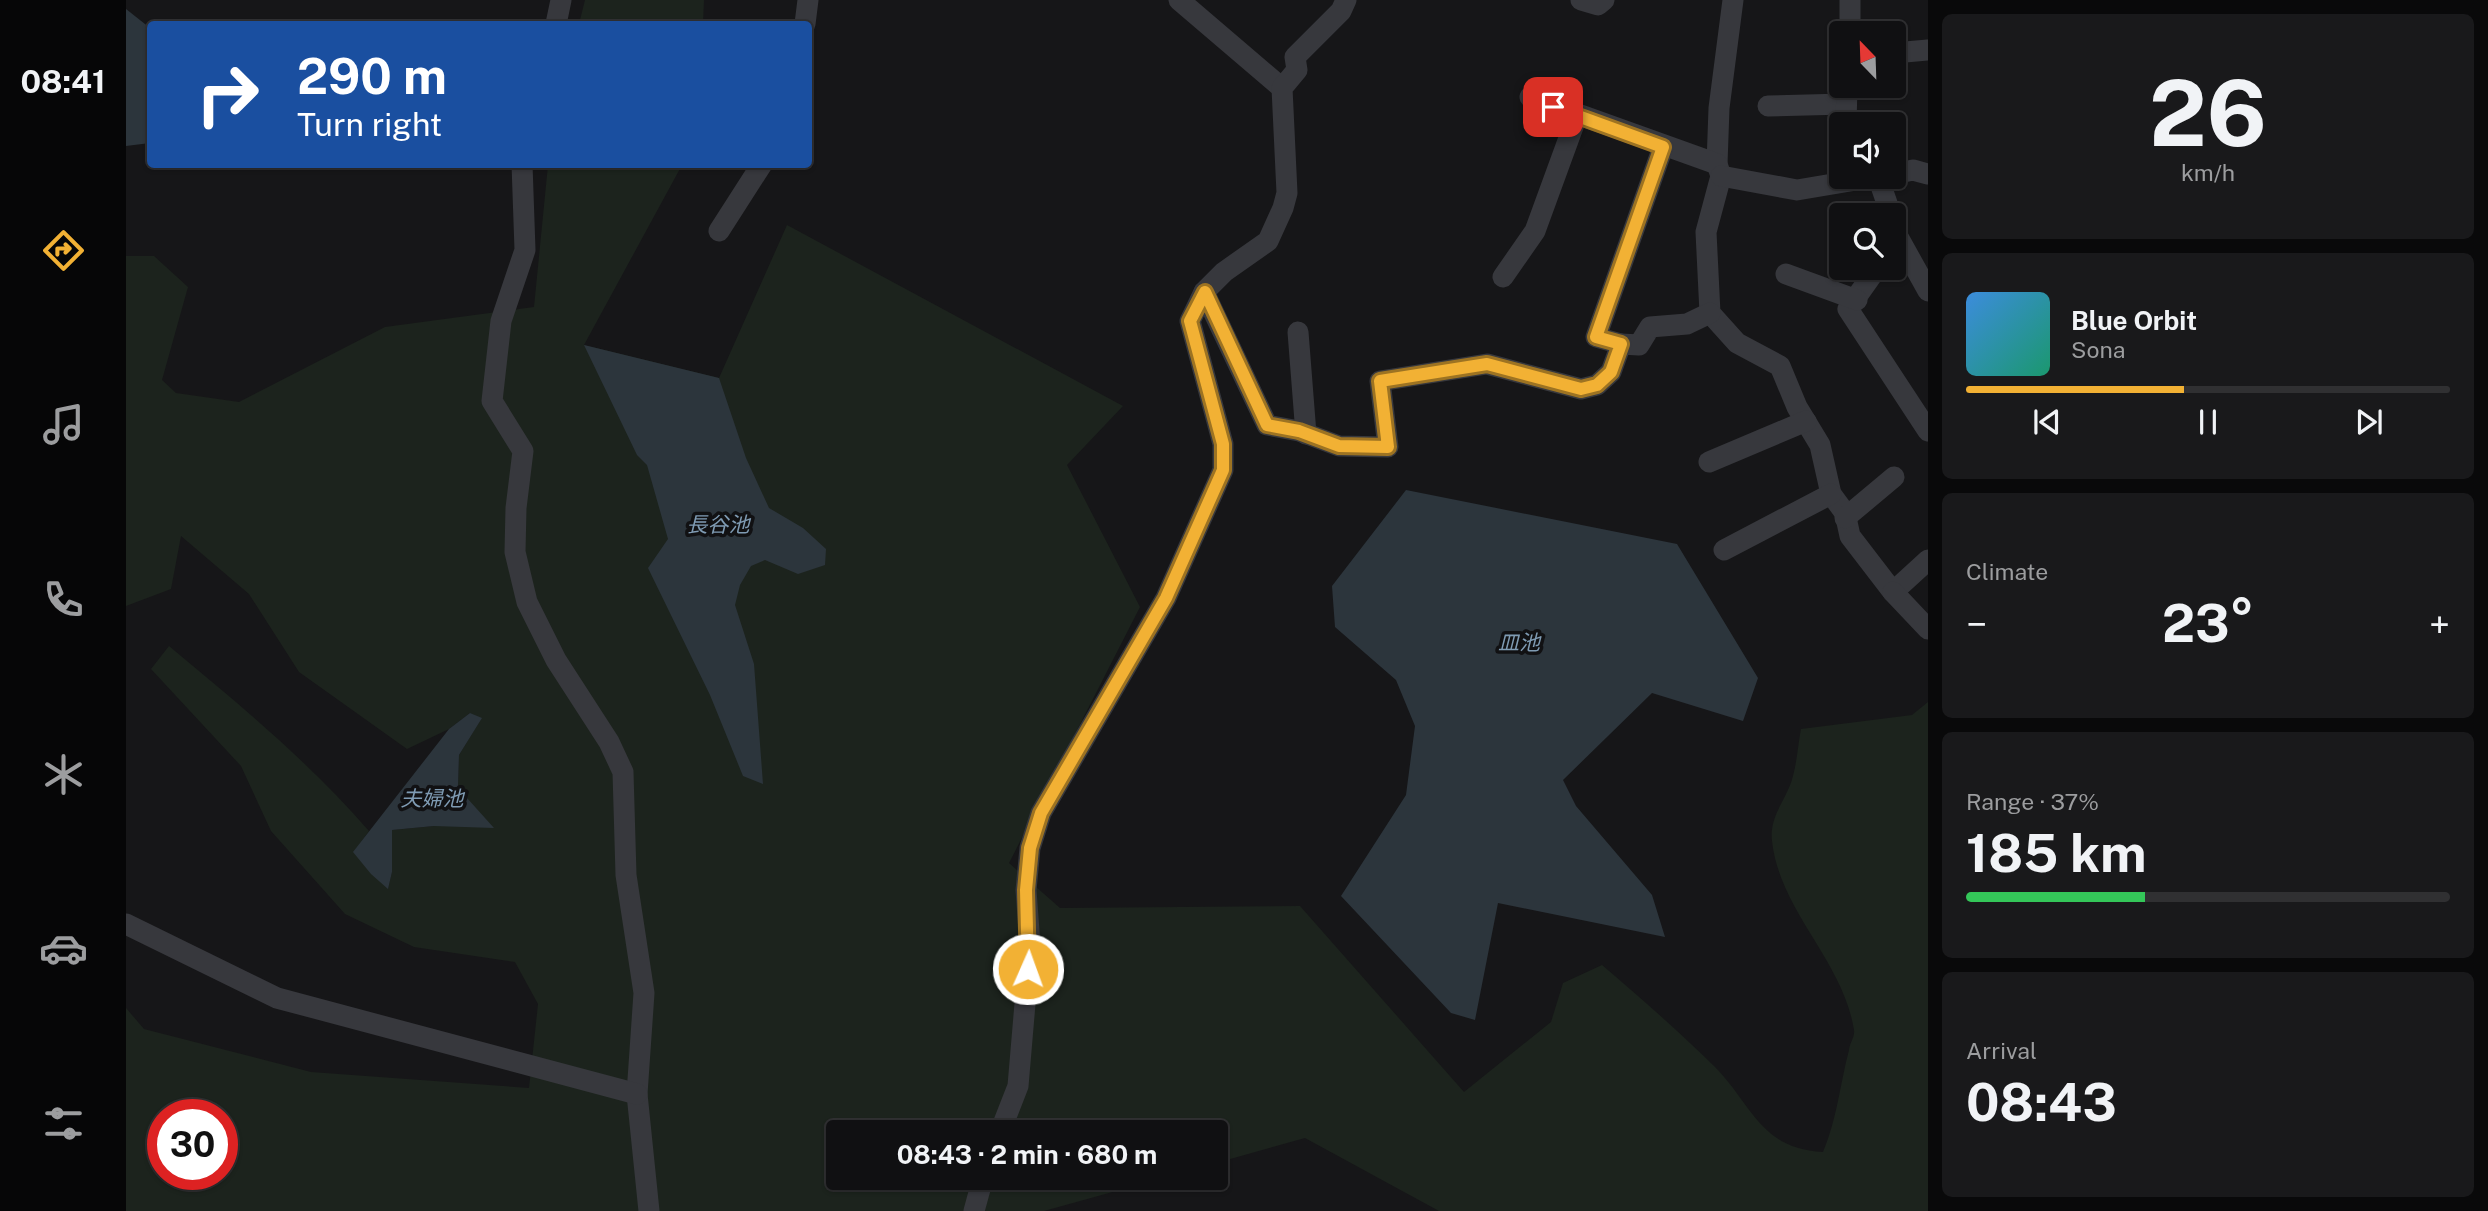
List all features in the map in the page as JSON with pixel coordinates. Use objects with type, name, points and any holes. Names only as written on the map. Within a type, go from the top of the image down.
[{"type":"street","points":[[557,21],[561,0]]},
{"type":"street","points":[[805,21],[808,0]]},
{"type":"street","points":[[1179,0],[1282,88]]},
{"type":"street","points":[[1005,1120],[1018,1086],[1030,945],[1026,890],[1030,848],[1041,813],[1166,598],[1223,470],[1223,444],[1190,321],[1205,292],[1224,272],[1268,241],[1287,193],[1282,88],[1297,71],[1295,57],[1341,11],[1346,0]]},
{"type":"street","points":[[1581,0],[1598,5],[1604,0]]},
{"type":"street","points":[[1733,0],[1719,108],[1719,170],[1706,232],[1710,313],[1737,343],[1780,366],[1820,445],[1831,494],[1845,517],[1850,536],[1893,592],[1928,629]]},
{"type":"street","points":[[1850,0],[1850,21]]},
{"type":"street","points":[[1906,52],[1928,50]]},
{"type":"street","points":[[1530,97],[1719,170],[1797,190],[1829,182]]},
{"type":"street","points":[[1768,106],[1846,105]]},
{"type":"street","points":[[1503,277],[1535,231],[1577,116]]},
{"type":"street","points":[[1663,147],[1596,337],[1621,344],[1640,345],[1650,327],[1687,324],[1710,313]]},
{"type":"street","points":[[522,168],[521,211],[525,250],[501,321],[492,401],[523,451],[516,508],[515,552],[527,602],[556,660],[609,743],[623,772],[625,875],[644,993],[637,1094],[649,1211]]},
{"type":"street","points":[[719,231],[758,168]]},
{"type":"street","points":[[1906,171],[1913,170],[1928,174]]},
{"type":"street","points":[[1906,251],[1928,291]]},
{"type":"street","points":[[1786,274],[1857,300]]},
{"type":"street","points":[[1870,280],[1848,309],[1928,431]]},
{"type":"street","points":[[1205,292],[1267,425],[1306,434],[1339,446],[1388,447],[1380,381],[1487,364],[1581,389],[1597,385],[1611,372],[1621,344]]},
{"type":"street","points":[[1298,332],[1306,434]]},
{"type":"street","points":[[1709,462],[1806,421]]},
{"type":"street","points":[[1845,517],[1894,477]]},
{"type":"street","points":[[1724,550],[1831,494]]},
{"type":"street","points":[[1893,592],[1928,560]]},
{"type":"street","points":[[126,924],[277,998],[637,1094]]},
{"type":"street","points":[[974,1211],[980,1190]]},
{"type":"shaded area","points":[[585,0],[704,0],[703,21],[580,21]]},
{"type":"shaded area","points":[[548,168],[680,168],[584,345],[719,378],[787,225],[1123,406],[1067,465],[1140,607],[1009,863],[1060,908],[1300,906],[1464,1092],[1551,1022],[1563,983],[1602,965],[1714,1066],[1771,1133],[1785,1143],[1823,1152],[1835,1114],[1854,1030],[1838,981],[1799,914],[1777,867],[1772,841],[1773,823],[1793,776],[1801,729],[1912,715],[1928,702],[1928,1211],[1439,1211],[1305,1138],[1228,1160],[1228,1120],[826,1120],[826,1190],[1120,1190],[1044,1211],[126,1211],[126,1008],[144,1029],[311,1072],[529,1088],[538,1004],[515,962],[414,947],[345,914],[271,831],[241,766],[151,669],[169,646],[298,758],[369,831],[354,852],[388,888],[392,872],[392,830],[434,826],[458,788],[459,755],[481,719],[470,713],[449,729],[407,749],[299,672],[249,594],[181,536],[171,589],[126,606],[126,256],[154,256],[188,287],[162,380],[176,393],[239,402],[385,327],[534,307]]},
{"type":"water","points":[[126,9],[147,26],[147,143],[126,146]]},
{"type":"water","name":"長谷池","points":[[584,345],[719,378],[746,458],[769,508],[803,528],[826,549],[825,565],[798,574],[765,560],[751,566],[740,585],[735,605],[754,664],[763,784],[743,776],[710,695],[648,568],[668,539],[647,465],[637,455]]},
{"type":"water","name":"皿池","points":[[1406,490],[1677,544],[1758,678],[1743,721],[1652,693],[1563,780],[1576,806],[1652,895],[1665,937],[1498,903],[1475,1020],[1451,1013],[1341,896],[1406,795],[1415,726],[1396,680],[1335,627],[1332,586]]},
{"type":"water","name":"夫婦池","points":[[470,713],[482,718],[459,755],[458,788],[494,828],[434,826],[392,830],[392,872],[388,889],[353,852],[449,729]]},
{"type":"route","points":[[1028,969],[1030,945],[1026,890],[1030,848],[1041,813],[1166,598],[1206,503],[1223,470],[1223,444],[1190,321],[1205,292],[1267,425],[1299,431],[1339,446],[1388,447],[1380,381],[1487,364],[1581,389],[1597,385],[1611,372],[1621,344],[1596,337],[1663,147],[1553,107]]}]
